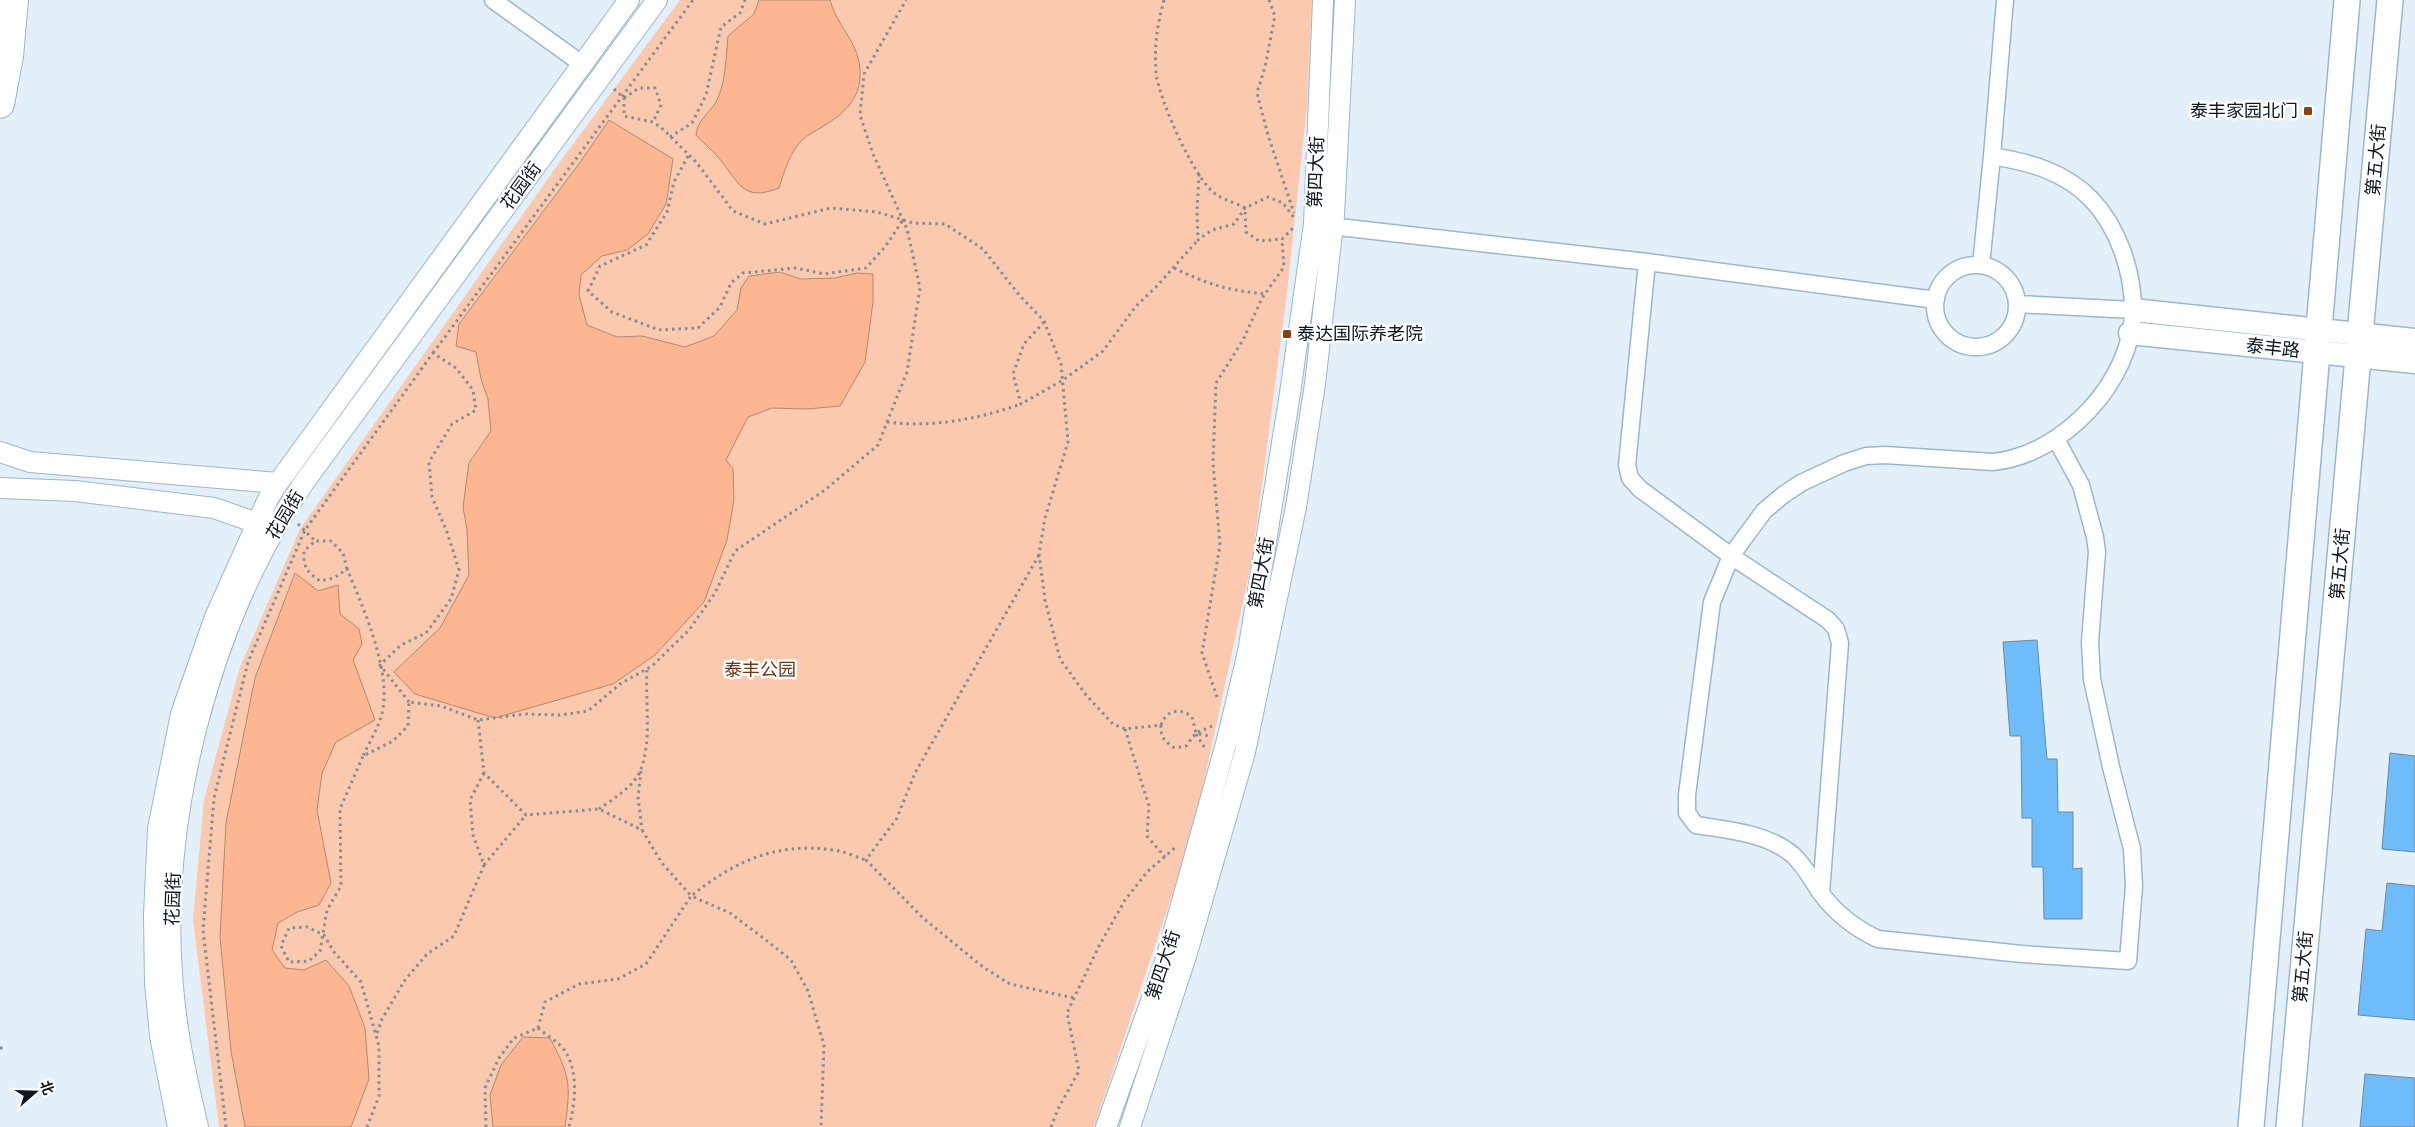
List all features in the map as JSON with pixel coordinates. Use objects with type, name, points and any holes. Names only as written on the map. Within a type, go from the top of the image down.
[{"type":"highway","points":[[0,104],[8,56],[14,0]]},
{"type":"main road","points":[[2251,1127],[2347,0]]},
{"type":"main road","name":"第五大街","points":[[2289,1127],[2390,0]]},
{"type":"main road","name":"泰丰路","points":[[2133,310],[2317,341],[2360,346],[2415,362]]},
{"type":"main road","name":"泰丰路","points":[[2130,333],[2317,341]]},
{"type":"main road","name":"泰丰路","points":[[2360,346],[2415,340]]},
{"type":"street","points":[[493,0],[582,64]]},
{"type":"street","name":"花园街","points":[[178,1127],[160,1036],[155,983],[154,915],[158,829],[181,714],[214,617],[257,523],[278,483],[629,0]]},
{"type":"street","name":"花园街","points":[[198,1127],[185,1070],[174,996],[170,903],[177,834],[191,751],[208,685],[228,628],[265,548],[304,481],[657,0]]},
{"type":"street","name":"第四大街","points":[[1130,1127],[1187,953],[1247,743],[1296,507],[1315,384],[1315,224],[1323,0]]},
{"type":"street","name":"第四大街","points":[[1106,1127],[1166,959],[1227,740],[1248,652],[1315,224],[1345,0]]},
{"type":"street","points":[[1981,265],[2005,0]]},
{"type":"street","points":[[1992,156],[2017,160],[2048,170],[2078,188],[2091,199],[2110,226],[2122,252],[2130,279],[2133,310],[2130,333],[2118,365],[2097,401],[2083,417],[2056,439],[2031,453],[2002,461],[1973,462],[1885,455],[1866,456],[1844,462],[1801,483],[1772,504],[1746,533],[1731,556],[1712,602],[1687,795],[1687,813],[1696,825],[1747,833],[1793,855],[1843,919],[1857,930],[1878,939],[2022,954],[2128,961],[2134,886],[2132,849],[2109,759],[2092,679],[2090,642],[2097,552],[2095,537],[2081,485],[2056,439]]},
{"type":"street","points":[[1315,224],[1647,262],[1936,300]]},
{"type":"street","points":[[1647,262],[1627,465],[1630,478],[1640,489],[1731,556],[1828,620],[1836,629],[1840,643],[1821,893]]},
{"type":"street","points":[[1981,265],[1997,271],[2006,278],[2015,293],[2017,304],[2014,320],[2006,334],[1988,345],[1973,346],[1958,342],[1945,332],[1938,318],[1936,300],[1942,283],[1953,272],[1966,266],[1981,265]]},
{"type":"street","points":[[2017,304],[2133,310]]},
{"type":"street","points":[[0,452],[30,462],[278,483]]},
{"type":"street","points":[[0,488],[20,487],[75,490],[214,508],[257,523]]},
{"type":"path","points":[[226,1127],[203,930],[214,798],[248,662],[305,530],[692,0]]},
{"type":"path","points":[[670,137],[692,123],[706,95],[721,27],[740,14],[745,0]]},
{"type":"path","points":[[409,702],[441,706],[478,720],[525,714],[560,715],[588,711],[620,684],[647,668],[689,630],[715,593],[735,551],[825,490],[878,445],[907,372],[920,288],[907,229],[889,184],[873,154],[860,115],[864,74],[906,0]]},
{"type":"path","points":[[1164,0],[1155,33],[1156,74],[1174,127],[1200,174],[1215,194],[1245,208]]},
{"type":"path","points":[[1269,0],[1275,16],[1265,67],[1257,93],[1268,135],[1315,224]]},
{"type":"path","points":[[600,78],[623,96],[624,116],[653,122],[697,163],[711,179],[733,211],[765,224],[832,208],[877,212],[913,223],[945,224],[983,249],[1020,296],[1044,321],[1061,364],[1068,442],[1045,518],[1039,554],[1045,600],[1060,659],[1086,695],[1113,724],[1125,729],[1161,725]]},
{"type":"path","points":[[623,96],[639,88],[655,88],[661,105],[653,122]]},
{"type":"path","points":[[688,156],[674,182],[667,212],[646,246],[600,266],[588,291],[612,312],[659,330],[698,328],[720,307],[731,283],[743,273],[796,268],[824,274],[866,268],[885,247],[902,220]]},
{"type":"path","points":[[1198,240],[1197,211],[1200,174]]},
{"type":"path","points":[[888,422],[908,425],[985,417],[1021,404],[1063,380],[1103,351],[1136,306],[1174,268],[1198,240],[1212,230],[1234,224],[1245,208],[1268,197],[1283,203],[1315,224]]},
{"type":"path","points":[[1245,208],[1246,232],[1259,241],[1282,239],[1315,224]]},
{"type":"path","points":[[1219,700],[1202,653],[1220,545],[1213,463],[1216,383],[1243,340],[1266,294],[1284,267],[1282,239]]},
{"type":"path","points":[[1174,268],[1200,281],[1234,291],[1266,294]]},
{"type":"path","points":[[1021,404],[1013,374],[1024,344],[1044,321]]},
{"type":"path","points":[[380,665],[401,646],[426,633],[451,599],[459,570],[447,532],[432,497],[429,462],[452,424],[476,410],[473,390],[456,368],[433,353]]},
{"type":"path","points":[[347,569],[334,578],[320,581],[307,572],[303,563],[304,551],[315,541],[331,540],[343,553],[347,569],[369,621],[384,680],[382,716],[340,809],[341,886],[327,910],[324,935],[320,952],[309,961],[289,962],[281,946],[289,928],[307,927],[324,935],[334,952],[362,982],[379,1046],[379,1096],[367,1127]]},
{"type":"path","points":[[866,860],[897,818],[915,773],[1039,554]]},
{"type":"path","points":[[363,756],[393,741],[408,726],[409,702],[380,665]]},
{"type":"path","points":[[647,668],[648,725],[638,798],[642,830],[662,863],[691,896],[730,913],[791,960],[804,983],[824,1045],[821,1127]]},
{"type":"path","points":[[1207,751],[1196,733],[1192,717],[1182,711],[1173,711],[1163,718],[1161,725],[1160,731],[1166,742],[1175,748],[1186,746],[1196,733],[1214,725]]},
{"type":"path","points":[[478,720],[484,773],[470,800],[472,835],[484,865]]},
{"type":"path","points":[[1125,729],[1149,806],[1147,836],[1165,857]]},
{"type":"path","points":[[1196,733],[1227,740]]},
{"type":"path","points":[[599,809],[626,788],[641,770]]},
{"type":"path","points":[[484,773],[526,815]]},
{"type":"path","points":[[376,1035],[382,1019],[405,980],[427,954],[454,936],[484,865],[526,815],[599,809],[642,830]]},
{"type":"path","points":[[1051,1127],[1058,1109],[1079,1071],[1068,1013],[1074,998],[1099,946],[1125,900],[1148,871],[1178,846],[1181,838]]},
{"type":"path","points":[[538,1028],[545,1002],[578,984],[618,979],[646,964],[691,896],[710,881],[743,862],[786,848],[834,850],[866,860],[923,918],[983,967],[1010,984],[1074,998]]},
{"type":"path","points":[[486,1127],[485,1088],[499,1058],[514,1038],[538,1028]]},
{"type":"path","points":[[538,1028],[564,1051],[574,1073],[574,1108],[569,1127]]},
{"type":"green space","name":"泰丰公园","points":[[680,0],[1312,0],[1307,106],[1286,301],[1252,560],[1198,809],[1179,874],[1094,1127],[219,1127],[193,920],[204,800],[240,667],[300,529],[562,159]]},
{"type":"shaded area","points":[[759,0],[830,0],[836,16],[857,54],[860,74],[857,93],[846,109],[804,138],[794,150],[779,188],[756,193],[742,187],[718,157],[696,135],[699,125],[716,102],[722,87],[728,36],[754,14]]},
{"type":"shaded area","points":[[609,120],[673,159],[666,204],[648,234],[627,250],[602,256],[581,275],[579,295],[587,325],[617,337],[642,336],[685,347],[714,336],[737,310],[741,288],[749,276],[780,272],[800,279],[835,278],[857,273],[873,274],[873,302],[865,362],[840,406],[807,409],[772,408],[748,417],[726,460],[733,469],[734,500],[727,540],[704,602],[655,655],[613,684],[495,718],[415,694],[394,672],[440,628],[469,575],[467,530],[463,507],[469,463],[491,431],[488,399],[481,379],[476,352],[456,346],[459,324],[581,161]]},
{"type":"shaded area","points":[[295,573],[318,591],[338,585],[340,614],[359,629],[362,644],[353,660],[375,720],[336,742],[322,773],[317,810],[331,883],[319,905],[297,912],[278,923],[272,950],[285,968],[304,970],[326,960],[349,986],[365,1028],[369,1079],[351,1127],[245,1127],[231,1051],[220,937],[226,823],[255,678]]},
{"type":"shaded area","points":[[523,1037],[550,1038],[557,1051],[565,1072],[568,1090],[565,1127],[493,1127],[490,1095],[501,1065]]},
{"type":"building","points":[[2037,640],[2047,759],[2057,759],[2058,812],[2073,812],[2073,869],[2082,868],[2082,919],[2044,919],[2043,867],[2032,867],[2032,818],[2022,818],[2021,736],[2010,736],[2003,642]]},
{"type":"building","points":[[2390,753],[2415,756],[2415,852],[2382,849]]},
{"type":"building","points":[[2387,883],[2415,886],[2415,1020],[2358,1015],[2366,929],[2382,931]]},
{"type":"building","points":[[2365,1074],[2415,1078],[2415,1127],[2360,1127]]},
{"type":"place","name":"泰丰家园北门","points":[[2308,111]]},
{"type":"place","name":"泰达国际养老院","points":[[1287,334]]}]
